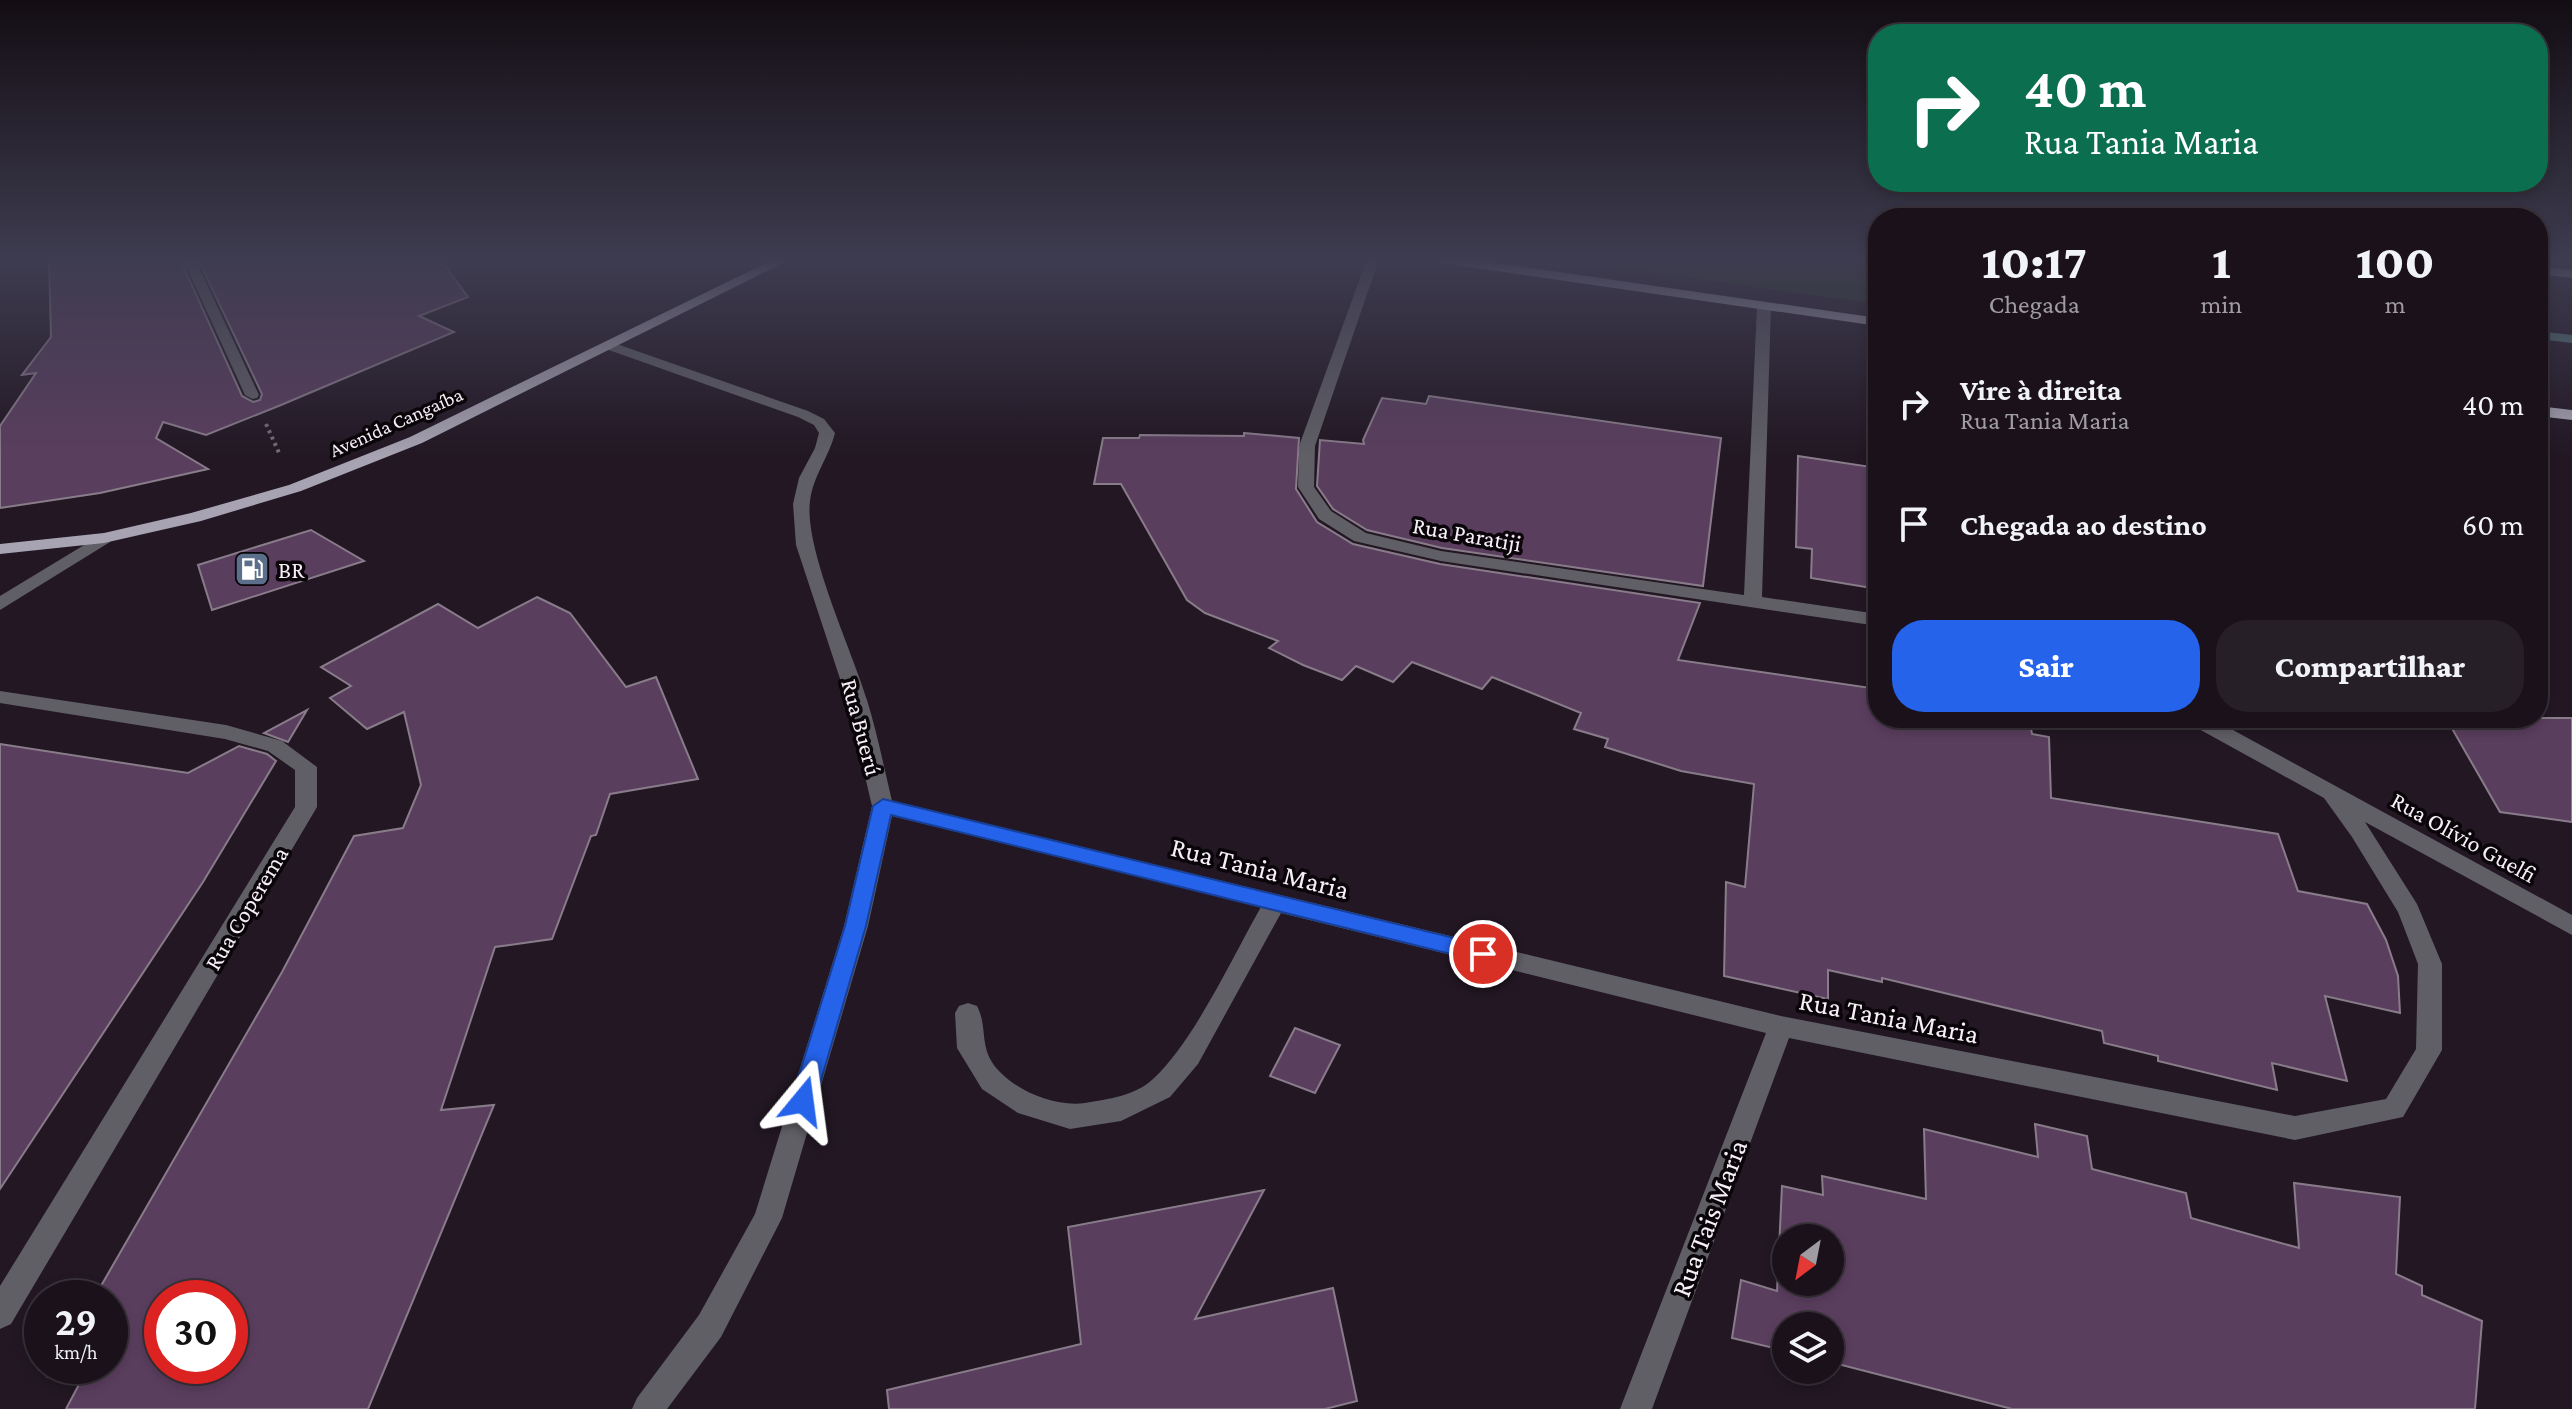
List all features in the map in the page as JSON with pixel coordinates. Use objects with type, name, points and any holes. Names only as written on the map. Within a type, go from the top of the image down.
[{"type":"main road","name":"Avenida Cangaíba","points":[[0,549],[104,538],[195,517],[295,488],[416,440],[652,325]]},
{"type":"main road","points":[[2548,412],[2572,415]]},
{"type":"street","points":[[219,325],[252,395]]},
{"type":"street","name":"Rua Paratiji","points":[[1350,325],[1307,446],[1306,487],[1325,515],[1360,537],[1441,556],[1868,619]]},
{"type":"street","points":[[1753,602],[1763,325]]},
{"type":"street","name":"Rua Buerú","points":[[611,346],[803,414],[819,422],[827,433],[823,448],[807,478],[801,504],[805,545],[857,700],[883,806],[856,926],[768,1218],[710,1326],[648,1409]]},
{"type":"street","points":[[0,604],[104,538]]},
{"type":"street","name":"Rua Coperema","points":[[0,697],[226,732],[275,746],[306,767],[306,807],[0,1314]]},
{"type":"street","name":"Rua Tania Maria","points":[[883,806],[1781,1026],[2295,1128],[2394,1109],[2429,1050],[2430,964],[2409,910],[2360,831],[2331,793],[2213,728]]},
{"type":"street","name":"Rua Olívio Guelfi","points":[[2331,793],[2572,926]]},
{"type":"street","points":[[968,1013],[970,1048],[991,1081],[1027,1105],[1070,1117],[1121,1109],[1161,1089],[1189,1056],[1275,903]]},
{"type":"street","name":"Rua Tais Maria","points":[[1636,1409],[1781,1026]]},
{"type":"path","points":[[252,395],[295,488]]},
{"type":"building","points":[[51,325],[210,325],[242,396],[253,402],[260,400],[262,394],[229,325],[438,325],[454,332],[206,435],[163,422],[156,438],[208,469],[100,493],[0,508],[0,426],[36,373],[22,375],[51,337]]},
{"type":"building","points":[[1429,396],[1721,438],[1703,586],[1442,548],[1367,530],[1333,509],[1317,486],[1320,440],[1364,444],[1382,398],[1426,404]]},
{"type":"building","points":[[1244,433],[1299,438],[1296,489],[1317,522],[1353,544],[1440,564],[1700,603],[1678,660],[1868,688],[1868,728],[2031,728],[2032,734],[2049,737],[2051,798],[2278,834],[2298,891],[2367,904],[2386,940],[2398,976],[2400,1013],[2325,996],[2347,1081],[2272,1063],[2277,1090],[2158,1061],[2158,1056],[2104,1043],[2102,1031],[1882,978],[1882,982],[1828,970],[1828,999],[1724,976],[1726,882],[1745,887],[1754,784],[1681,771],[1605,747],[1608,739],[1574,729],[1581,713],[1492,677],[1482,689],[1412,662],[1393,682],[1356,666],[1342,680],[1303,665],[1269,648],[1278,641],[1205,613],[1187,600],[1121,484],[1094,484],[1103,438],[1139,438],[1140,435],[1244,436]]},
{"type":"building","points":[[1798,456],[1868,466],[1868,587],[1811,578],[1812,549],[1796,547]]},
{"type":"building","name":"BR","points":[[311,530],[364,561],[212,610],[198,565]]},
{"type":"building","points":[[537,597],[570,613],[626,687],[656,677],[698,779],[610,794],[552,939],[495,947],[441,1110],[494,1105],[368,1409],[66,1409],[79,1384],[128,1384],[128,1280],[104,1280],[282,972],[354,836],[403,828],[421,785],[404,712],[367,729],[330,698],[351,686],[321,667],[438,604],[478,628]]},
{"type":"building","points":[[307,710],[288,742],[264,733]]},
{"type":"building","points":[[2548,718],[2572,718],[2572,822],[2500,812],[2452,728],[2548,728]]},
{"type":"building","points":[[0,744],[188,773],[239,746],[267,754],[276,761],[203,882],[0,1189]]},
{"type":"building","points":[[1295,1028],[1340,1045],[1315,1093],[1270,1076]]},
{"type":"building","points":[[2035,1124],[2087,1136],[2092,1169],[2186,1193],[2191,1218],[2299,1248],[2294,1183],[2400,1197],[2396,1274],[2422,1286],[2422,1295],[2482,1321],[2475,1409],[2012,1409],[1844,1366],[1844,1312],[1772,1312],[1772,1348],[1732,1338],[1741,1280],[1772,1289],[1772,1296],[1844,1296],[1844,1224],[1780,1224],[1782,1186],[1823,1195],[1822,1176],[1926,1199],[1924,1129],[2038,1157]]},
{"type":"building","points":[[1264,1190],[1195,1319],[1333,1288],[1357,1401],[1325,1409],[889,1409],[887,1390],[1081,1344],[1068,1227]]},
{"type":"waterway","points":[[2548,336],[2572,339]]},
{"type":"place","name":"BR","points":[[252,569]]},
{"type":"route","points":[[803,1101],[856,926],[883,806],[1483,954]]}]
